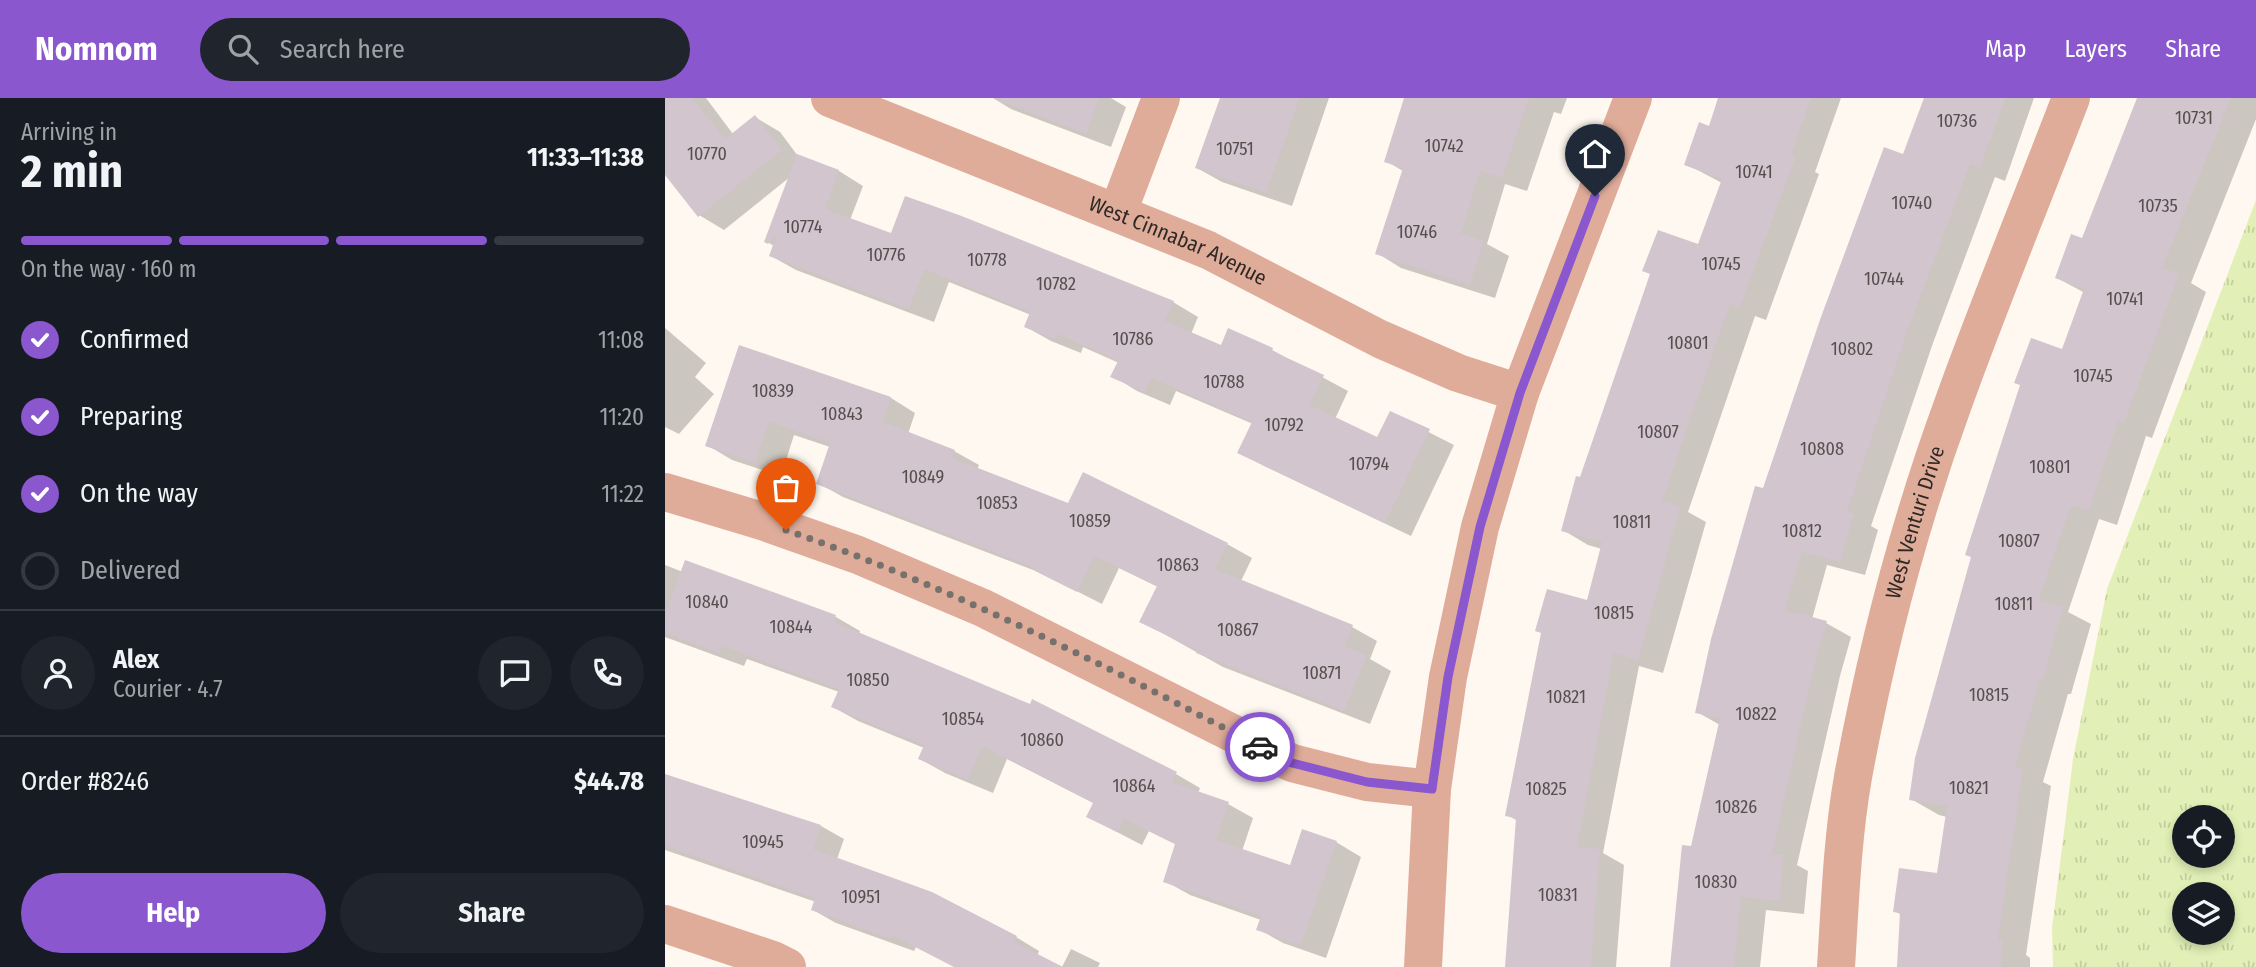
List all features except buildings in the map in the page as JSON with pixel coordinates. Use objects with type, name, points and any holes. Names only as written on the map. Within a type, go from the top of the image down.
[{"type":"street","name":"West Cinnabar Avenue","points":[[831,98],[1208,250],[1380,339],[1458,373],[1520,393]]},
{"type":"street","points":[[1118,212],[1161,98]]},
{"type":"street","points":[[1423,967],[1432,789],[1448,677],[1480,527],[1520,393],[1633,98]]},
{"type":"street","name":"West Venturi Drive","points":[[1836,967],[1841,880],[1853,780],[1875,672],[1911,533],[1952,406],[2071,98]]},
{"type":"street","points":[[665,492],[762,521],[858,555],[983,608],[1292,763],[1367,782],[1432,789]]},
{"type":"street","points":[[665,924],[787,967]]},
{"type":"green space","points":[[2256,200],[2256,967],[2053,967],[2052,928],[2073,759],[2107,589]]},
{"type":"way so far","points":[[786,530],[858,555],[983,608],[1260,747]]},
{"type":"route","points":[[1260,747],[1292,763],[1367,782],[1432,789],[1448,677],[1480,527],[1520,393],[1595,196]]}]
